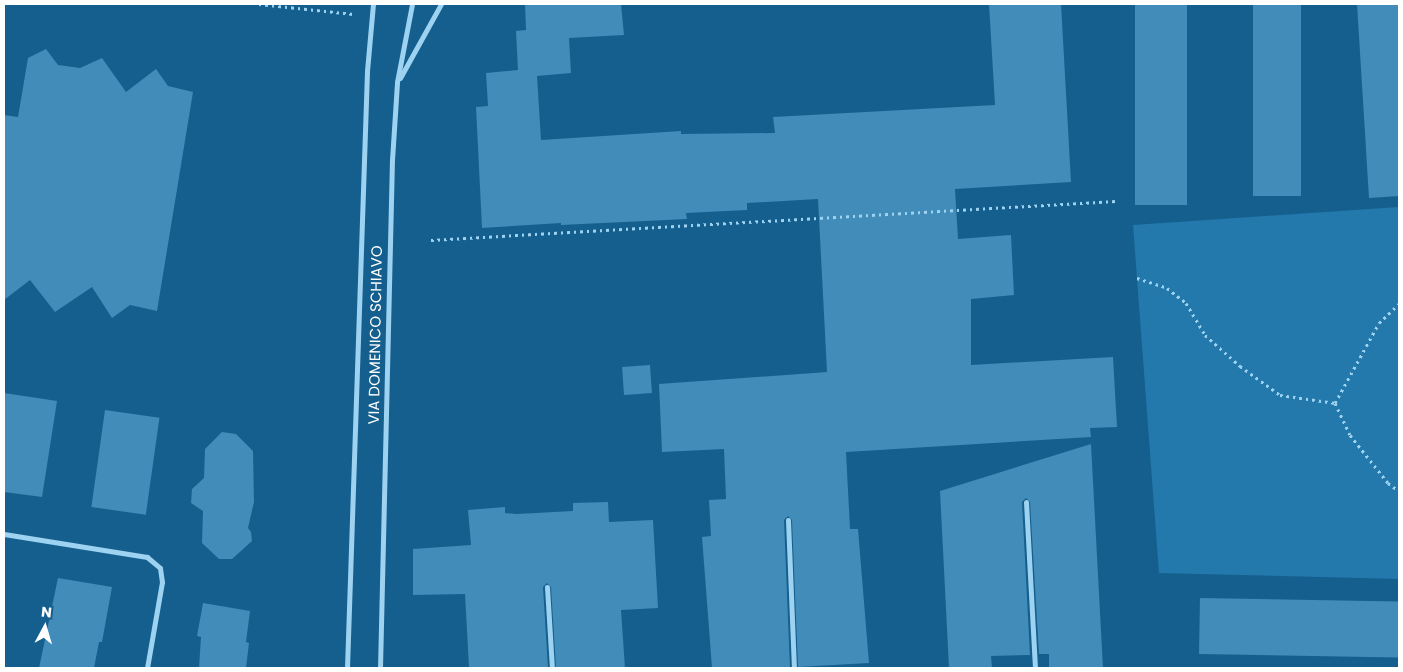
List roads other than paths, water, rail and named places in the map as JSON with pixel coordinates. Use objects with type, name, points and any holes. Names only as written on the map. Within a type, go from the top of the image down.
[{"type":"street","name":"VIA DOMENICO SCHIAVO","points":[[347,668],[367,81],[373,4]]},
{"type":"street","name":"VIA DOMENICO SCHIAVO","points":[[380,668],[392,170],[397,82],[412,4]]},
{"type":"street","points":[[397,82],[441,4]]},
{"type":"street","points":[[1026,502],[1035,668]]},
{"type":"street","points":[[788,520],[794,668]]},
{"type":"street","points":[[4,534],[147,557],[160,568],[162,582],[147,668]]},
{"type":"street","points":[[547,587],[552,668]]}]
